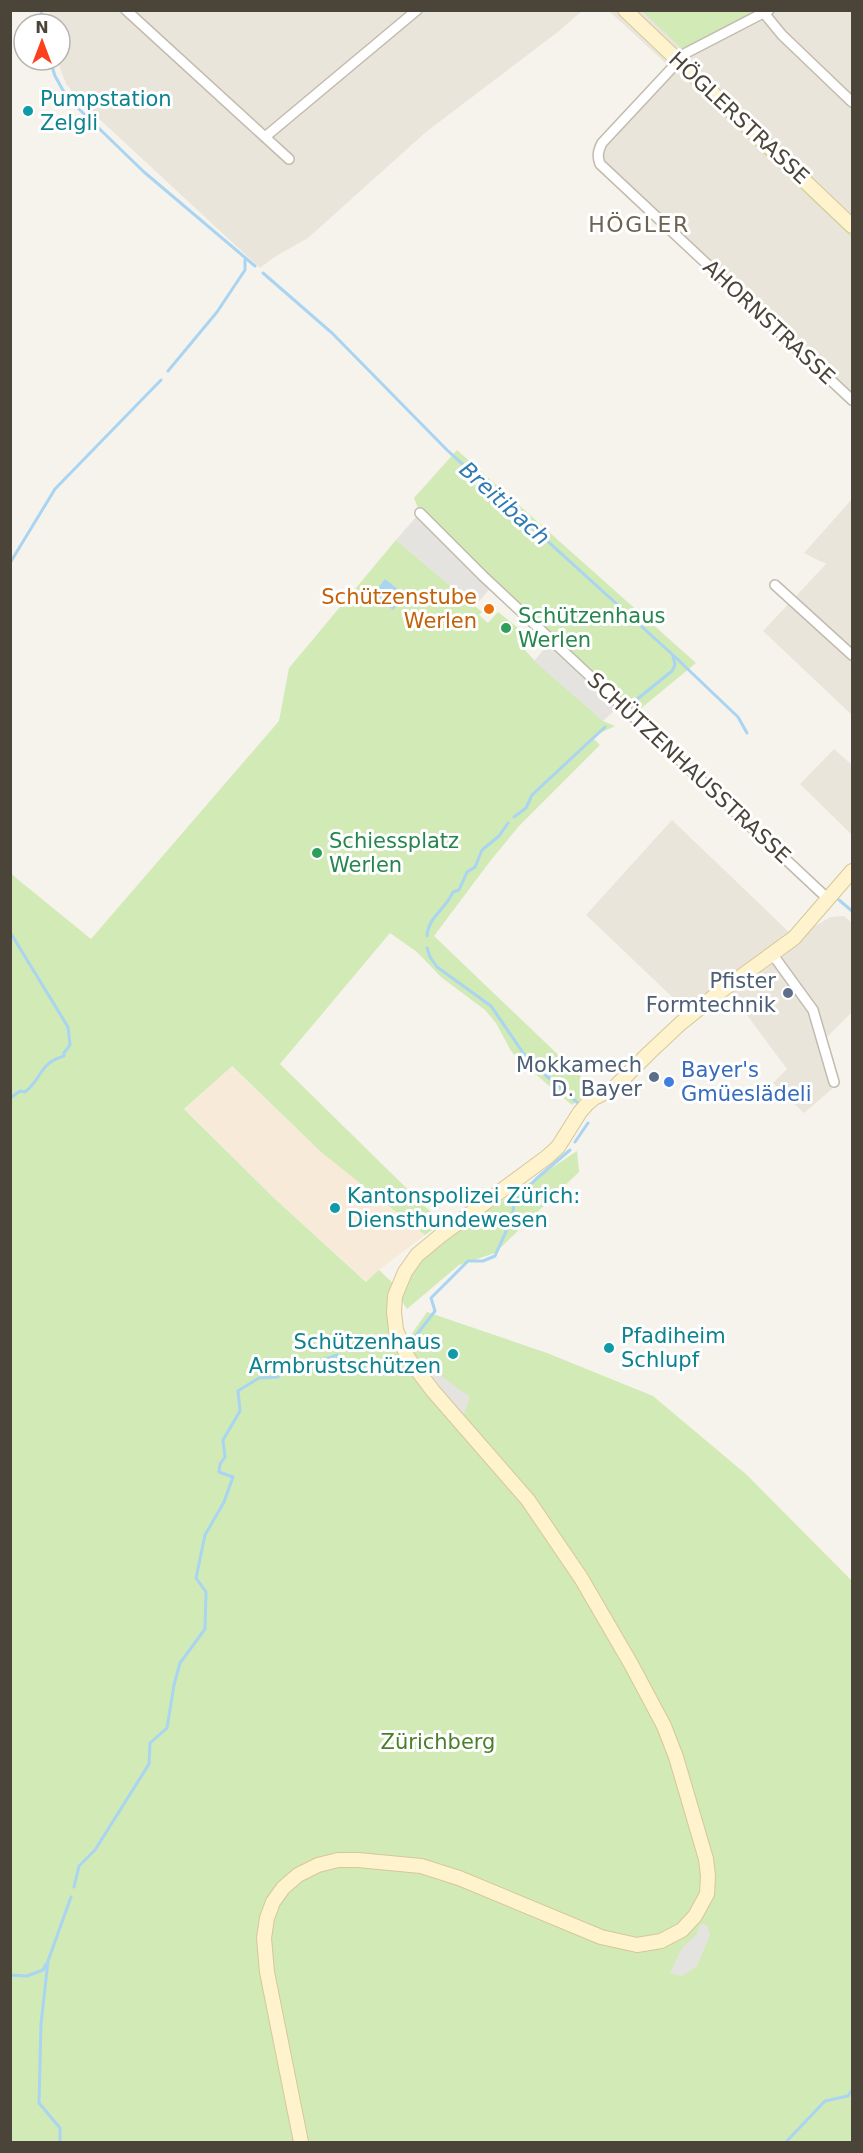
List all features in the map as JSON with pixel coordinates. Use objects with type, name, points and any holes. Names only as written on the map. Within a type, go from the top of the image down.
[{"type":"street","points":[[126,10],[289,159]]},
{"type":"street","points":[[265,137],[417,10]]},
{"type":"street","name":"HÖGLERSTRASSE","points":[[625,10],[852,226]]},
{"type":"street","points":[[679,61],[691,50],[766,12],[782,34],[852,102]]},
{"type":"street","name":"AHORNSTRASSE","points":[[679,61],[602,143],[598,149],[597,158],[600,164],[852,400]]},
{"type":"street","name":"SCHÜTZENHAUSSTRASSE","points":[[420,513],[475,568],[827,898]]},
{"type":"street","points":[[774,585],[852,655]]},
{"type":"street","points":[[301,2142],[267,1972],[264,1938],[267,1918],[273,1902],[283,1888],[298,1875],[318,1865],[338,1860],[421,1866],[459,1878],[601,1937],[637,1945],[652,1944],[675,1935],[690,1923],[704,1902],[708,1884],[706,1859],[676,1757],[664,1726],[599,1608],[528,1500],[433,1391],[408,1358],[397,1336],[394,1308],[401,1279],[422,1250],[547,1157],[558,1147],[587,1104],[613,1089],[681,1023],[721,991],[773,955],[800,932],[852,871]]},
{"type":"street","points":[[773,955],[813,1010],[834,1082]]},
{"type":"shaded area","points":[[582,11],[426,132],[308,238],[260,268],[82,103],[66,84],[62,72],[72,72],[72,12],[49,12]]},
{"type":"shaded area","points":[[609,11],[852,11],[852,402],[600,164],[598,149],[672,69]]},
{"type":"shaded area","points":[[852,499],[852,715],[763,631],[826,564],[804,553]]},
{"type":"shaded area","points":[[416,517],[492,586],[475,606],[396,540]]},
{"type":"shaded area","points":[[549,643],[616,709],[603,721],[534,661]]},
{"type":"shaded area","points":[[834,749],[852,765],[852,835],[800,784]]},
{"type":"shaded area","points":[[672,820],[790,933],[687,1011],[586,915]]},
{"type":"shaded area","points":[[844,916],[852,923],[852,1012],[818,1046],[832,1089],[804,1113],[773,1083],[787,1069],[729,991],[804,938],[813,927],[831,917]]},
{"type":"shaded area","points":[[231,1066],[321,1152],[425,1235],[367,1282],[275,1199],[185,1109]]},
{"type":"shaded area","points":[[416,1364],[426,1365],[470,1397],[463,1417]]},
{"type":"shaded area","points":[[700,1924],[707,1925],[710,1935],[697,1966],[682,1976],[670,1973],[682,1948],[697,1934]]},
{"type":"green space","points":[[642,11],[759,11],[682,49]]},
{"type":"green space","points":[[680,74],[685,75],[844,226],[852,238]]},
{"type":"green space","points":[[457,450],[696,663],[633,715],[420,513],[414,498]]},
{"type":"green space","name":"Zürichberg","points":[[396,540],[482,612],[479,615],[488,623],[498,612],[523,632],[517,641],[534,660],[603,721],[615,726],[592,737],[600,745],[519,826],[434,936],[594,1089],[572,1105],[521,1062],[511,1051],[496,1023],[485,1010],[441,977],[417,952],[390,933],[280,1064],[442,1223],[425,1235],[321,1152],[232,1066],[184,1109],[275,1199],[366,1282],[379,1270],[398,1288],[411,1271],[444,1240],[577,1151],[579,1172],[495,1253],[459,1265],[407,1309],[399,1297],[400,1326],[406,1342],[427,1312],[547,1353],[653,1396],[747,1475],[852,1581],[852,2142],[11,2142],[10,873],[91,939],[279,721],[289,668]]},
{"type":"water","points":[[385,579],[405,595],[393,610],[373,594]]},
{"type":"waterway","name":"Breitibach","points":[[54,72],[64,92],[80,110],[144,172],[255,266]]},
{"type":"waterway","points":[[168,371],[217,312],[245,270],[245,259]]},
{"type":"waterway","name":"Breitibach","points":[[263,273],[332,333],[447,450],[673,655],[738,717],[747,733]]},
{"type":"waterway","points":[[10,563],[55,489],[161,380]]},
{"type":"waterway","points":[[630,705],[672,671],[675,665],[673,656]]},
{"type":"waterway","points":[[514,817],[526,808],[532,795],[605,727]]},
{"type":"waterway","points":[[427,936],[430,924],[453,892],[459,890],[467,872],[475,867],[482,850],[499,836],[508,823]]},
{"type":"waterway","name":"Breitibach","points":[[839,900],[852,911]]},
{"type":"waterway","points":[[10,932],[68,1027],[70,1045],[64,1056],[45,1067],[31,1087],[10,1098]]},
{"type":"waterway","points":[[427,948],[437,967],[491,1006],[528,1060],[578,1103]]},
{"type":"waterway","points":[[575,1142],[588,1123]]},
{"type":"waterway","points":[[407,1347],[435,1311],[431,1298],[468,1261],[483,1261],[495,1256],[512,1218],[514,1203],[536,1179],[570,1150]]},
{"type":"waterway","points":[[74,1887],[79,1866],[95,1850],[149,1764],[150,1743],[167,1728],[180,1663],[205,1629],[206,1592],[196,1578],[205,1535],[224,1502],[233,1477],[219,1472],[220,1464],[225,1457],[223,1440],[240,1411],[238,1391],[259,1378],[278,1377],[287,1360],[302,1367],[337,1355],[341,1368],[354,1373],[370,1362],[395,1358]]},
{"type":"waterway","points":[[60,2142],[60,2128],[39,2103],[41,2024],[48,1961],[71,1897]]},
{"type":"waterway","points":[[10,1975],[27,1976],[43,1970],[46,1964]]},
{"type":"waterway","points":[[786,2142],[825,2101],[848,2096],[852,2090]]},
{"type":"place","name":"Pumpstation Zelgli","points":[[28,111]]},
{"type":"place","name":"Schützenstube Werlen","points":[[489,609]]},
{"type":"place","name":"Schützenhaus Werlen","points":[[506,628]]},
{"type":"place","name":"Schiessplatz Werlen","points":[[317,853]]},
{"type":"place","name":"Pfister Formtechnik","points":[[788,993]]},
{"type":"place","name":"Mokkamech D. Bayer","points":[[654,1077]]},
{"type":"place","name":"Bayer's Gmüeslädeli","points":[[669,1082]]},
{"type":"place","name":"Kantonspolizei Zürich: Diensthundewesen","points":[[335,1208]]},
{"type":"place","name":"Pfadiheim Schlupf","points":[[609,1348]]},
{"type":"place","name":"Schützenhaus Armbrustschützen","points":[[453,1354]]},
{"type":"district","name":"HÖGLER","points":[[639,224]]}]
